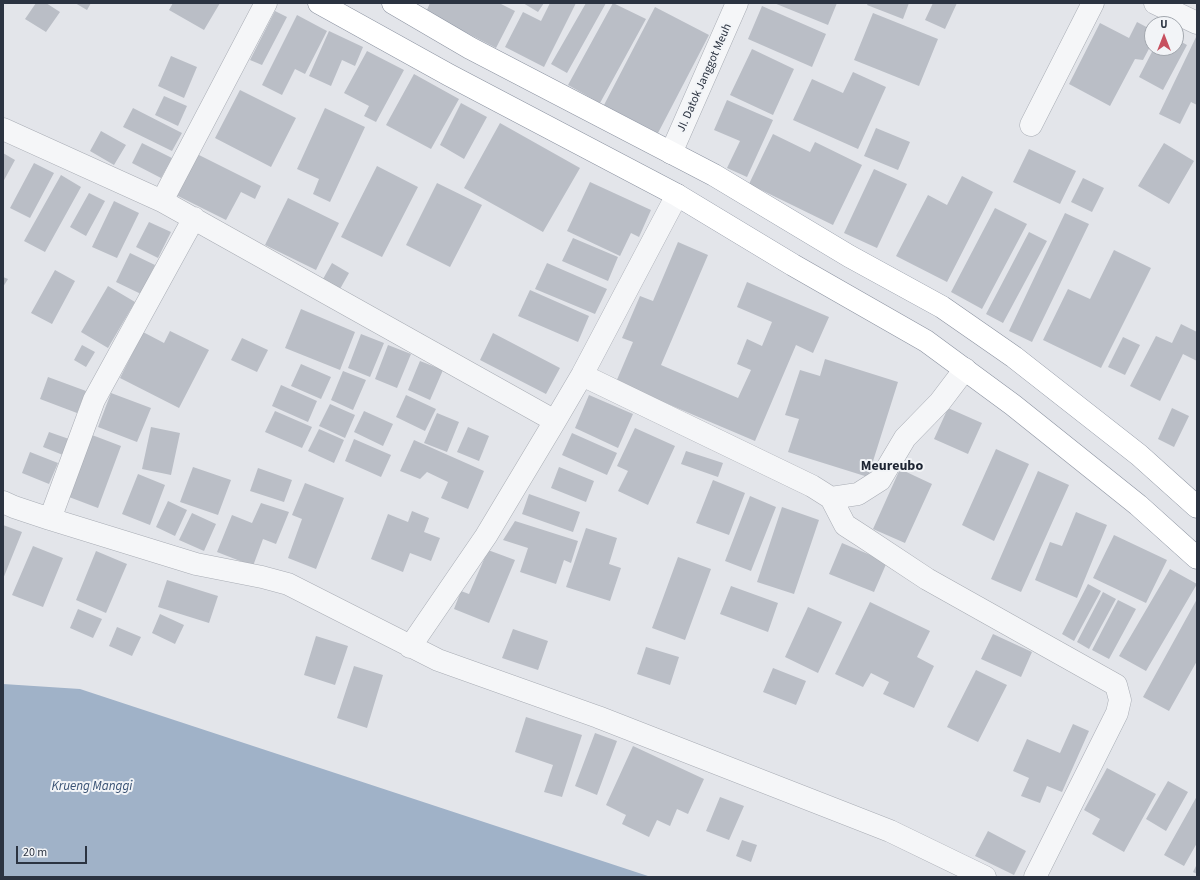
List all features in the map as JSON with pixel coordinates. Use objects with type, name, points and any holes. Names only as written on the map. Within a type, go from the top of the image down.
[{"type":"highway","points":[[319,3],[449,75],[677,195],[792,264],[926,341],[1013,405],[1138,505],[1197,558]]},
{"type":"highway","points":[[393,3],[470,48],[714,176],[849,256],[942,307],[1014,357],[1139,455],[1197,507]]},
{"type":"highway","points":[[449,75],[470,48]]},
{"type":"street","points":[[162,201],[266,3]]},
{"type":"street","name":"JI. Datok Janggot Meuh","points":[[671,153],[737,3]]},
{"type":"street","points":[[1031,125],[1093,3]]},
{"type":"street","points":[[1155,3],[1197,23]]},
{"type":"street","points":[[3,129],[162,201],[555,421]]},
{"type":"street","points":[[410,647],[486,536],[555,421],[582,375],[677,195]]},
{"type":"street","points":[[50,520],[94,400],[194,218]]},
{"type":"street","points":[[831,498],[858,494],[880,480],[905,438],[940,402],[965,369]]},
{"type":"street","points":[[582,375],[812,486],[831,498],[845,525],[927,579],[1116,685],[1120,700],[1117,713],[1035,877]]},
{"type":"street","points":[[3,502],[50,520],[196,564],[288,584],[438,660],[598,717],[890,831],[985,877]]},
{"type":"water","name":"Krueng Manggi","points":[[3,684],[80,689],[651,877],[3,877]]},
{"type":"building","points":[[36,3],[46,3],[60,12],[46,32],[25,19]]},
{"type":"building","points":[[75,3],[91,3],[87,10]]},
{"type":"building","points":[[173,3],[220,3],[204,30],[169,10]]},
{"type":"building","points":[[430,3],[499,3],[515,11],[496,48],[426,12]]},
{"type":"building","points":[[523,3],[544,3],[538,12]]},
{"type":"building","points":[[550,3],[576,3],[544,67],[505,47],[523,12],[541,21]]},
{"type":"building","points":[[586,3],[606,3],[567,73],[551,64]]},
{"type":"building","points":[[613,3],[646,19],[600,103],[568,85]]},
{"type":"building","points":[[774,3],[837,3],[828,25]]},
{"type":"building","points":[[868,3],[909,3],[903,19],[867,5]]},
{"type":"building","points":[[933,3],[957,3],[945,29],[925,20]]},
{"type":"building","points":[[762,6],[826,34],[812,67],[748,39]]},
{"type":"building","points":[[655,7],[709,35],[658,133],[604,105]]},
{"type":"building","points":[[275,11],[287,17],[262,65],[250,60]]},
{"type":"building","points":[[873,13],[938,39],[919,86],[854,60]]},
{"type":"building","points":[[297,15],[327,31],[305,74],[295,69],[282,95],[262,85]]},
{"type":"building","points":[[1137,22],[1144,26],[1145,56],[1143,60],[1135,59],[1110,106],[1069,84],[1100,23],[1129,38]]},
{"type":"building","points":[[329,31],[363,47],[355,66],[342,60],[331,86],[309,76]]},
{"type":"building","points":[[1197,35],[1197,105],[1191,102],[1180,124],[1159,114]]},
{"type":"building","points":[[1184,43],[1187,45],[1184,51]]},
{"type":"building","points":[[752,49],[794,69],[773,115],[730,95]]},
{"type":"building","points":[[367,51],[404,70],[376,122],[364,116],[369,106],[344,93]]},
{"type":"building","points":[[171,56],[197,67],[184,98],[158,86]]},
{"type":"building","points":[[1150,56],[1181,56],[1163,90],[1139,77]]},
{"type":"building","points":[[853,72],[886,87],[858,149],[793,120],[812,79],[843,93]]},
{"type":"building","points":[[414,74],[459,99],[431,149],[386,125]]},
{"type":"building","points":[[240,90],[296,118],[271,167],[215,138]]},
{"type":"building","points":[[164,96],[187,106],[178,126],[155,115]]},
{"type":"building","points":[[727,100],[773,120],[747,177],[727,168],[740,141],[714,130]]},
{"type":"building","points":[[461,103],[487,117],[464,159],[440,145]]},
{"type":"building","points":[[133,108],[182,133],[172,151],[123,127]]},
{"type":"building","points":[[325,108],[365,127],[330,202],[313,194],[319,179],[297,169]]},
{"type":"building","points":[[500,123],[580,168],[543,232],[464,188]]},
{"type":"building","points":[[876,128],[910,142],[898,170],[864,156]]},
{"type":"building","points":[[101,131],[126,145],[114,165],[90,151]]},
{"type":"building","points":[[773,134],[810,152],[815,142],[862,165],[833,225],[749,184]]},
{"type":"building","points":[[142,143],[172,158],[161,178],[132,163]]},
{"type":"building","points":[[1164,143],[1194,161],[1169,204],[1138,186]]},
{"type":"building","points":[[1029,149],[1076,171],[1060,204],[1013,182]]},
{"type":"building","points":[[3,153],[15,160],[3,182]]},
{"type":"building","points":[[197,154],[261,186],[255,199],[241,192],[226,220],[176,195]]},
{"type":"building","points":[[34,163],[54,173],[30,218],[10,208]]},
{"type":"building","points":[[377,166],[418,187],[382,257],[341,237]]},
{"type":"building","points":[[874,169],[907,184],[877,248],[844,233]]},
{"type":"building","points":[[61,175],[81,187],[45,252],[24,241]]},
{"type":"building","points":[[962,176],[993,192],[947,282],[896,256],[928,195],[947,205]]},
{"type":"building","points":[[1083,178],[1104,188],[1092,212],[1071,202]]},
{"type":"building","points":[[590,182],[651,210],[639,237],[631,233],[620,256],[567,231]]},
{"type":"building","points":[[437,183],[482,205],[450,267],[406,245]]},
{"type":"building","points":[[89,193],[105,201],[86,236],[70,227]]},
{"type":"building","points":[[288,198],[339,223],[316,270],[265,245]]},
{"type":"building","points":[[114,201],[139,213],[117,258],[92,247]]},
{"type":"building","points":[[995,208],[1027,224],[982,309],[951,292]]},
{"type":"building","points":[[1065,213],[1089,224],[1032,342],[1009,331]]},
{"type":"building","points":[[149,222],[171,232],[158,258],[136,247]]},
{"type":"building","points":[[1029,232],[1047,241],[1003,323],[986,314]]},
{"type":"building","points":[[573,238],[618,257],[608,281],[562,261]]},
{"type":"building","points":[[678,242],[708,255],[661,365],[738,398],[751,370],[737,364],[747,339],[762,346],[772,322],[737,307],[747,282],[829,317],[813,353],[796,345],[755,441],[616,382],[633,342],[622,338],[640,296],[653,301]]},
{"type":"building","points":[[1114,250],[1151,268],[1101,368],[1043,340],[1068,289],[1090,299]]},
{"type":"building","points":[[130,253],[155,265],[141,294],[116,282]]},
{"type":"building","points":[[332,263],[349,273],[340,289],[323,279]]},
{"type":"building","points":[[547,263],[607,289],[595,314],[535,289]]},
{"type":"building","points":[[55,270],[75,281],[52,324],[31,313]]},
{"type":"building","points":[[3,277],[8,279],[3,287]]},
{"type":"building","points":[[108,286],[135,302],[108,348],[81,332]]},
{"type":"building","points":[[530,290],[589,316],[578,342],[518,316]]},
{"type":"building","points":[[301,309],[355,332],[340,370],[285,348]]},
{"type":"building","points":[[1181,324],[1197,332],[1197,361],[1183,354],[1160,401],[1130,386],[1156,336],[1172,343]]},
{"type":"building","points":[[170,331],[209,350],[179,408],[120,378],[143,332],[164,343]]},
{"type":"building","points":[[493,333],[560,368],[546,394],[480,360]]},
{"type":"building","points":[[361,334],[384,343],[370,377],[348,368]]},
{"type":"building","points":[[1123,337],[1140,345],[1125,375],[1108,367]]},
{"type":"building","points":[[242,338],[268,350],[257,372],[231,360]]},
{"type":"building","points":[[82,345],[95,352],[86,367],[74,360]]},
{"type":"building","points":[[388,345],[411,354],[397,388],[375,379]]},
{"type":"building","points":[[825,359],[898,382],[868,477],[788,452],[799,419],[785,415],[800,370],[820,376]]},
{"type":"building","points":[[420,361],[443,370],[430,400],[408,390]]},
{"type":"building","points":[[301,364],[331,377],[321,399],[291,386]]},
{"type":"building","points":[[343,371],[366,380],[353,410],[331,400]]},
{"type":"building","points":[[48,377],[86,391],[77,413],[40,399]]},
{"type":"building","points":[[281,385],[317,401],[308,422],[272,406]]},
{"type":"building","points":[[111,393],[151,408],[137,442],[98,427]]},
{"type":"building","points":[[406,395],[436,409],[425,431],[396,417]]},
{"type":"building","points":[[589,395],[633,414],[618,448],[575,428]]},
{"type":"building","points":[[330,404],[355,415],[345,438],[319,426]]},
{"type":"building","points":[[948,408],[982,423],[968,454],[934,439]]},
{"type":"building","points":[[1172,408],[1189,416],[1174,447],[1158,439]]},
{"type":"building","points":[[275,411],[312,427],[302,448],[265,432]]},
{"type":"building","points":[[364,411],[393,424],[383,446],[354,432]]},
{"type":"building","points":[[437,413],[459,422],[447,452],[424,443]]},
{"type":"building","points":[[151,427],[180,433],[171,475],[142,469]]},
{"type":"building","points":[[468,427],[489,436],[479,461],[457,452]]},
{"type":"building","points":[[635,428],[675,446],[648,505],[618,491],[628,471],[617,466]]},
{"type":"building","points":[[319,429],[344,440],[334,463],[308,451]]},
{"type":"building","points":[[49,432],[69,439],[63,455],[43,447]]},
{"type":"building","points":[[572,433],[617,453],[607,475],[562,455]]},
{"type":"building","points":[[92,435],[121,446],[98,508],[69,497]]},
{"type":"building","points":[[354,439],[391,455],[381,477],[345,461]]},
{"type":"building","points":[[414,440],[484,471],[468,509],[441,498],[448,482],[427,472],[420,479],[400,471]]},
{"type":"building","points":[[996,449],[1029,464],[994,541],[962,525]]},
{"type":"building","points":[[686,451],[723,463],[718,477],[681,464]]},
{"type":"building","points":[[30,452],[58,463],[49,484],[22,473]]},
{"type":"building","points":[[193,467],[231,480],[218,515],[180,502]]},
{"type":"building","points":[[559,467],[594,481],[586,502],[551,488]]},
{"type":"building","points":[[258,468],[292,480],[284,502],[250,491]]},
{"type":"building","points":[[900,469],[932,484],[905,543],[873,529]]},
{"type":"building","points":[[1038,471],[1069,485],[1021,592],[991,579]]},
{"type":"building","points":[[138,474],[165,485],[150,525],[122,514]]},
{"type":"building","points":[[713,480],[745,493],[729,535],[696,523]]},
{"type":"building","points":[[305,483],[344,498],[316,569],[288,558],[302,519],[292,515]]},
{"type":"building","points":[[529,494],[580,512],[573,532],[522,514]]},
{"type":"building","points":[[750,496],[776,507],[751,571],[725,561]]},
{"type":"building","points":[[168,501],[187,510],[175,536],[156,527]]},
{"type":"building","points":[[261,503],[289,512],[276,544],[263,539],[253,566],[217,552],[232,515],[252,523]]},
{"type":"building","points":[[782,507],[819,520],[794,594],[757,582]]},
{"type":"building","points":[[412,511],[429,518],[424,532],[440,538],[431,561],[410,553],[403,572],[371,559],[388,514],[408,522]]},
{"type":"building","points":[[1076,512],[1107,525],[1077,598],[1035,580],[1050,542],[1062,546]]},
{"type":"building","points":[[192,513],[216,524],[204,551],[179,540]]},
{"type":"building","points":[[515,521],[578,541],[571,563],[564,560],[556,584],[520,572],[528,548],[503,540]]},
{"type":"building","points":[[3,525],[22,532],[3,579]]},
{"type":"building","points":[[586,528],[617,538],[609,564],[621,568],[610,601],[566,587]]},
{"type":"building","points":[[1114,535],[1167,560],[1146,603],[1093,578]]},
{"type":"building","points":[[842,543],[887,562],[874,592],[829,574]]},
{"type":"building","points":[[33,546],[63,558],[43,607],[12,595]]},
{"type":"building","points":[[488,550],[515,560],[489,623],[454,609],[461,591],[469,594]]},
{"type":"building","points":[[96,551],[127,564],[106,613],[76,600]]},
{"type":"building","points":[[678,557],[711,569],[685,640],[652,628]]},
{"type":"building","points":[[1170,569],[1197,584],[1146,671],[1119,656]]},
{"type":"building","points":[[167,580],[218,596],[209,623],[158,607]]},
{"type":"building","points":[[1088,584],[1101,591],[1074,641],[1062,634]]},
{"type":"building","points":[[731,586],[778,603],[768,632],[720,614]]},
{"type":"building","points":[[1103,592],[1116,599],[1089,649],[1077,642]]},
{"type":"building","points":[[1197,599],[1197,661],[1169,711],[1143,697]]},
{"type":"building","points":[[1118,600],[1136,609],[1109,659],[1092,650]]},
{"type":"building","points":[[870,602],[930,631],[917,657],[934,666],[914,708],[883,694],[889,682],[871,673],[863,687],[835,674]]},
{"type":"building","points":[[808,607],[842,622],[818,673],[785,657]]},
{"type":"building","points":[[78,609],[102,619],[93,638],[70,628]]},
{"type":"building","points":[[160,614],[184,625],[175,644],[152,633]]},
{"type":"building","points":[[117,627],[141,637],[132,656],[109,646]]},
{"type":"building","points":[[513,629],[548,641],[538,670],[502,658]]},
{"type":"building","points":[[993,634],[1032,652],[1021,677],[981,659]]},
{"type":"building","points":[[316,636],[348,646],[335,685],[304,675]]},
{"type":"building","points":[[646,647],[679,657],[670,685],[637,674]]},
{"type":"building","points":[[354,666],[383,675],[367,728],[337,718]]},
{"type":"building","points":[[773,668],[806,681],[796,705],[763,692]]},
{"type":"building","points":[[976,670],[1007,685],[978,742],[947,727]]},
{"type":"building","points":[[526,717],[582,735],[562,797],[544,792],[553,765],[515,752]]},
{"type":"building","points":[[1073,724],[1089,731],[1062,792],[1047,786],[1040,803],[1021,796],[1029,778],[1013,771],[1027,739],[1060,753]]},
{"type":"building","points":[[595,733],[617,741],[597,795],[575,786]]},
{"type":"building","points":[[633,746],[704,779],[688,814],[677,809],[670,826],[657,820],[649,837],[622,824],[626,815],[606,805]]},
{"type":"building","points":[[1107,768],[1156,794],[1124,852],[1092,834],[1100,819],[1084,810]]},
{"type":"building","points":[[1168,781],[1188,792],[1166,831],[1146,819]]},
{"type":"building","points":[[1197,796],[1197,843],[1184,866],[1164,855]]},
{"type":"building","points":[[720,797],[744,806],[729,840],[706,831]]},
{"type":"building","points":[[988,831],[1026,851],[1014,875],[975,856]]},
{"type":"building","points":[[742,840],[757,845],[751,862],[736,856]]},
{"type":"building","points":[[1197,864],[1197,874],[1193,872]]},
{"type":"district","name":"Meureubo","points":[[892,467]]}]
